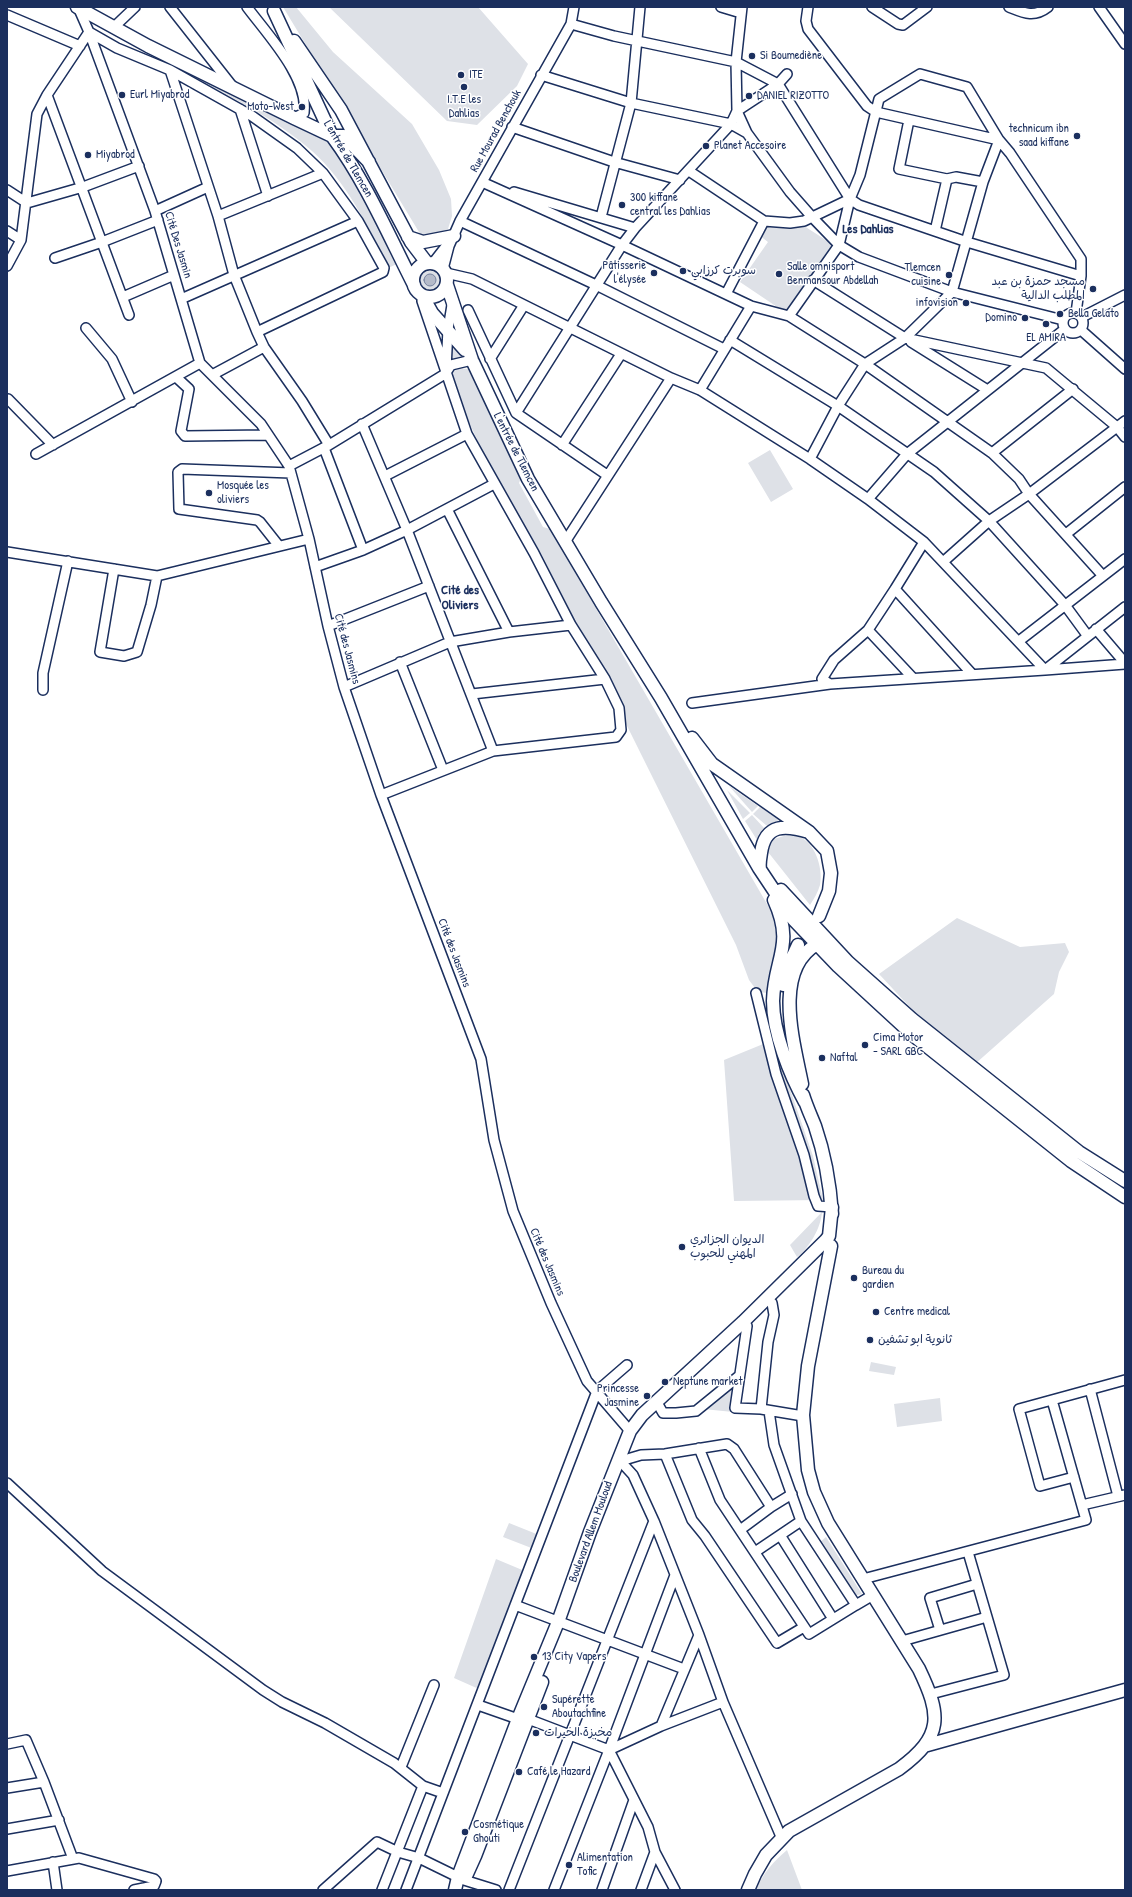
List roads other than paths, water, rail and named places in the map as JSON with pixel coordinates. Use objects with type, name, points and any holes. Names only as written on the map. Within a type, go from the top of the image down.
[{"type":"main road","points":[[78,7],[124,33],[332,136],[344,136],[369,162]]},
{"type":"main road","name":"L'entrée de Tlemcen","points":[[272,9],[332,136],[345,154],[390,233],[418,291],[432,313],[448,329],[472,360]]},
{"type":"main road","name":"L'entrée de Tlemcen","points":[[272,9],[341,110],[408,237],[439,271],[472,360],[515,454],[565,542],[661,698]]},
{"type":"main road","points":[[297,119],[309,118],[315,110],[316,100]]},
{"type":"main road","points":[[408,237],[423,242],[454,236]]},
{"type":"main road","points":[[422,265],[439,271],[444,290],[436,296],[427,296],[418,291],[414,274],[422,265]]},
{"type":"main road","points":[[661,698],[712,764],[809,832],[827,851],[831,873],[829,891],[819,916]]},
{"type":"main road","points":[[661,698],[759,868],[793,919],[817,944],[914,1036],[1071,1161],[1125,1197]]},
{"type":"main road","points":[[748,1890],[766,1855],[790,1832],[900,1769],[913,1758],[924,1746],[934,1728],[936,1712],[931,1694],[919,1669],[828,1523],[814,1492],[808,1470],[803,1416],[808,1366],[830,1241],[832,1207],[829,1181],[815,1127],[797,1086],[776,1025],[773,1000],[784,944],[784,928],[780,913],[759,868],[762,845],[772,831],[786,827],[809,832]]},
{"type":"main road","points":[[759,868],[848,962],[912,1019],[1079,1152],[1125,1181]]},
{"type":"main road","points":[[805,1102],[790,1022],[789,1003],[797,966],[806,950],[817,944]]},
{"type":"main road","points":[[798,945],[786,971],[783,985],[782,1015],[787,1042],[805,1102]]},
{"type":"main road","name":"Boulevard Allem Mouloud","points":[[455,1890],[461,1882],[523,1719],[629,1447],[637,1430],[659,1406],[772,1303],[830,1241]]},
{"type":"main road","name":"Boulevard Allem Mouloud","points":[[561,1624],[590,1532],[630,1431],[642,1415],[830,1241]]},
{"type":"main road","points":[[924,1746],[1125,1690]]},
{"type":"street","name":"Cité Des Jasmin","points":[[78,7],[89,32],[157,216],[200,363],[261,424],[290,470]]},
{"type":"street","points":[[114,27],[135,7]]},
{"type":"street","points":[[170,7],[233,87]]},
{"type":"street","points":[[247,7],[282,54],[301,84],[305,104],[304,113],[297,119]]},
{"type":"street","name":"Rue Mourad Benchouk","points":[[439,271],[460,221],[571,24],[574,7]]},
{"type":"street","points":[[601,217],[614,162],[631,103],[640,7]]},
{"type":"street","points":[[721,7],[741,10],[736,62],[737,111],[747,133],[790,192],[839,245],[859,257],[952,292],[1064,324],[1073,333],[1082,330]]},
{"type":"street","points":[[808,7],[806,21],[808,29],[867,106],[876,112],[999,140]]},
{"type":"street","points":[[872,7],[898,24],[902,25],[927,7]]},
{"type":"street","points":[[1009,7],[1032,15],[1048,7]]},
{"type":"street","points":[[1099,7],[1125,44]]},
{"type":"street","points":[[7,15],[80,46]]},
{"type":"street","points":[[571,24],[736,62],[778,84],[850,198],[859,205],[968,242],[1081,276]]},
{"type":"street","points":[[7,266],[21,240],[27,203],[37,114],[47,95],[89,32],[117,48],[170,70],[252,116],[297,148],[323,173],[358,221],[384,268],[383,272],[257,332]]},
{"type":"street","points":[[117,48],[124,33]]},
{"type":"street","points":[[170,70],[218,216],[234,274],[257,332],[264,347],[302,401],[327,446],[363,550]]},
{"type":"street","points":[[516,413],[596,285],[635,228],[731,124],[737,111],[778,84],[786,74]]},
{"type":"street","points":[[789,316],[839,245],[850,198],[860,175],[879,99],[920,74],[966,87],[999,140],[1010,153],[1081,259],[1079,315],[1084,323],[1082,330]]},
{"type":"street","points":[[541,76],[631,103],[731,124],[747,133]]},
{"type":"street","points":[[47,95],[83,187],[129,314]]},
{"type":"street","points":[[240,109],[268,196]]},
{"type":"street","points":[[909,120],[899,169],[947,179],[956,177],[983,182]]},
{"type":"street","points":[[512,127],[614,162],[680,180]]},
{"type":"street","points":[[810,459],[838,406],[865,364],[905,338],[952,292],[968,242],[983,182],[999,140]]},
{"type":"street","points":[[7,190],[27,203],[83,187],[139,166]]},
{"type":"street","points":[[689,171],[764,221],[790,223],[804,221],[850,198]]},
{"type":"street","points":[[218,216],[323,173]]},
{"type":"street","points":[[935,231],[947,179]]},
{"type":"street","points":[[482,182],[635,228]]},
{"type":"street","points":[[482,182],[622,245],[751,306],[789,316],[865,364],[992,452],[1019,479],[1030,494],[1104,576]]},
{"type":"street","points":[[55,258],[102,242],[157,216],[208,187]]},
{"type":"street","points":[[181,299],[234,274],[358,221]]},
{"type":"street","points":[[460,221],[596,285],[724,349]]},
{"type":"street","points":[[726,294],[764,221]]},
{"type":"street","points":[[7,231],[21,240]]},
{"type":"street","points":[[439,271],[472,279],[622,354],[700,390],[810,459],[868,499],[924,542],[1019,641],[1044,670]]},
{"type":"street","points":[[122,297],[174,275]]},
{"type":"street","points":[[813,280],[986,389]]},
{"type":"street","points":[[381,795],[493,751],[616,737],[621,730],[619,708],[605,679],[571,625],[534,553],[466,434],[418,291]]},
{"type":"street","points":[[868,499],[907,454],[986,389],[1022,363],[1064,324],[1070,313],[1079,315],[1125,295]]},
{"type":"street","name":"L'entrée de Tlemcen","points":[[448,329],[452,305]]},
{"type":"street","points":[[490,359],[524,305]]},
{"type":"street","points":[[700,390],[751,306]]},
{"type":"street","points":[[468,310],[516,413],[608,475]]},
{"type":"street","points":[[86,328],[112,359],[132,402]]},
{"type":"street","points":[[445,374],[448,329]]},
{"type":"street","points":[[1082,330],[1125,369]]},
{"type":"street","points":[[905,338],[1046,368],[1117,427],[1125,437]]},
{"type":"street","points":[[730,340],[838,406],[934,472],[989,521],[1065,605],[1087,635]]},
{"type":"street","points":[[212,375],[264,347]]},
{"type":"street","points":[[562,445],[622,354]]},
{"type":"street","points":[[279,546],[257,520],[179,509],[177,506],[178,472],[182,469],[290,470],[445,374],[451,365],[472,360]]},
{"type":"street","points":[[36,454],[200,363]]},
{"type":"street","points":[[176,377],[189,389],[181,431],[185,436],[268,435]]},
{"type":"street","points":[[565,542],[672,378]]},
{"type":"street","points":[[992,452],[1073,389]]},
{"type":"street","points":[[8,399],[53,445]]},
{"type":"street","points":[[943,562],[989,521],[1030,494],[1125,421]]},
{"type":"street","points":[[362,424],[407,530],[493,751]]},
{"type":"street","points":[[385,476],[466,434]]},
{"type":"street","name":"Cité des Jasmins","points":[[290,470],[309,539],[328,626],[344,687],[381,795],[481,1059],[494,1140],[513,1211],[551,1303],[587,1380],[630,1431]]},
{"type":"street","points":[[315,567],[363,550],[407,530],[494,484]]},
{"type":"street","points":[[1066,534],[1125,487]]},
{"type":"street","points":[[447,509],[509,632]]},
{"type":"street","points":[[7,552],[157,576],[309,539]]},
{"type":"street","points":[[830,684],[822,679],[834,660],[868,630],[924,542]]},
{"type":"street","points":[[1019,641],[1125,559]]},
{"type":"street","points":[[43,690],[44,673],[68,562]]},
{"type":"street","points":[[114,569],[100,652],[124,656],[137,652],[151,604],[157,576]]},
{"type":"street","points":[[328,626],[429,586]]},
{"type":"street","points":[[895,589],[972,674]]},
{"type":"street","points":[[1044,670],[1087,635],[1125,607]]},
{"type":"street","points":[[344,687],[450,642],[509,632],[571,625]]},
{"type":"street","points":[[1096,629],[1125,663]]},
{"type":"street","points":[[868,630],[912,677]]},
{"type":"street","points":[[400,662],[443,770]]},
{"type":"street","points":[[692,703],[830,684],[912,677],[1044,670],[1125,663]]},
{"type":"street","points":[[472,694],[605,679]]},
{"type":"street","points":[[756,993],[776,1074],[804,1156],[814,1196],[818,1206],[832,1207]]},
{"type":"street","points":[[772,1303],[774,1315],[768,1342],[765,1410],[774,1445],[802,1521],[856,1605]]},
{"type":"street","points":[[748,1326],[735,1408],[765,1410],[803,1416]]},
{"type":"street","points":[[406,1890],[597,1391],[627,1365]]},
{"type":"street","points":[[659,1406],[663,1413],[676,1414],[696,1411],[739,1376]]},
{"type":"street","points":[[1074,1477],[1040,1486],[1019,1408],[1125,1380]]},
{"type":"street","points":[[1082,1505],[1122,1496],[1090,1389]]},
{"type":"street","points":[[864,1579],[1086,1520],[1052,1400]]},
{"type":"street","points":[[771,1507],[732,1447],[724,1444],[665,1454],[641,1455],[624,1462],[633,1475],[654,1521],[723,1702],[782,1839]]},
{"type":"street","points":[[629,1447],[641,1455]]},
{"type":"street","points":[[699,1448],[720,1500],[809,1634],[873,1594]]},
{"type":"street","points":[[665,1454],[692,1520],[705,1536],[777,1643],[804,1627]]},
{"type":"street","points":[[7,1482],[102,1571],[212,1653],[282,1702],[325,1723],[401,1767],[423,1786],[443,1793]]},
{"type":"street","points":[[740,1530],[771,1507],[792,1494]]},
{"type":"street","points":[[509,1890],[654,1521]]},
{"type":"street","points":[[754,1552],[802,1521]]},
{"type":"street","points":[[780,1534],[833,1619]]},
{"type":"street","points":[[931,1694],[1004,1674],[968,1552]]},
{"type":"street","points":[[554,1890],[646,1654],[675,1575]]},
{"type":"street","points":[[940,1630],[930,1598],[977,1584]]},
{"type":"street","points":[[515,1605],[561,1624],[607,1639],[684,1669]]},
{"type":"street","points":[[902,1641],[987,1617]]},
{"type":"street","points":[[661,1726],[699,1636]]},
{"type":"street","points":[[401,1767],[434,1685]]},
{"type":"street","points":[[609,1750],[661,1726],[723,1702]]},
{"type":"street","points":[[478,1705],[571,1734],[609,1750],[648,1827],[655,1852],[675,1890]]},
{"type":"street","points":[[7,1744],[26,1740],[44,1782],[73,1859]]},
{"type":"street","points":[[7,1788],[44,1782]]},
{"type":"street","points":[[382,1890],[423,1786]]},
{"type":"street","points":[[602,1890],[634,1800]]},
{"type":"street","points":[[7,1828],[59,1820]]},
{"type":"street","points":[[323,1890],[339,1874],[377,1842],[398,1852],[418,1858],[461,1882],[496,1890]]},
{"type":"street","points":[[642,1890],[655,1852]]},
{"type":"street","points":[[7,1871],[73,1859],[88,1860],[154,1878],[156,1881],[154,1886],[134,1890]]},
{"type":"street","points":[[53,1862],[57,1890]]},
{"type":"street","points":[[334,1890],[339,1874]]},
{"type":"water","points":[[430,274],[434,276],[436,280],[434,284],[430,286],[426,284],[424,280],[426,276]]},
{"type":"place","name":"Si Boumediène","points":[[752,56]]},
{"type":"place","name":"ITE","points":[[461,75]]},
{"type":"place","name":"I.T.E les Dahlias","points":[[464,87]]},
{"type":"place","name":"Eurl Miyabrod","points":[[122,95]]},
{"type":"place","name":"DANIEL RIZOTTO","points":[[749,96]]},
{"type":"place","name":"Moto-West","points":[[302,107]]},
{"type":"place","name":"technicum ibn saad kiffane","points":[[1077,136]]},
{"type":"place","name":"Planet Accesoire","points":[[706,146]]},
{"type":"place","name":"Miyabrod","points":[[88,155]]},
{"type":"place","name":"300 kiffane central les Dahlias","points":[[622,205]]},
{"type":"place","name":"سوبرت كرزابي","points":[[683,271]]},
{"type":"place","name":"Pâtisserie l'élysée","points":[[654,273]]},
{"type":"place","name":"Salle omnisport Benmansour Abdellah","points":[[779,274]]},
{"type":"place","name":"Tlemcen cuisine","points":[[949,275]]},
{"type":"place","name":"مسجد حمزة بن عبد المطلب الدالية","points":[[1093,289]]},
{"type":"place","name":"infovision","points":[[966,303]]},
{"type":"place","name":"Bella Gelato","points":[[1060,314]]},
{"type":"place","name":"Domino","points":[[1025,318]]},
{"type":"place","name":"EL AMIRA","points":[[1046,324]]},
{"type":"place","name":"Mosquée les oliviers","points":[[209,493]]},
{"type":"place","name":"Cima Motor - SARL GBC","points":[[865,1045]]},
{"type":"place","name":"Naftal","points":[[822,1058]]},
{"type":"place","name":"الديوان الجزائري المهني للحبوب","points":[[682,1247]]},
{"type":"place","name":"Bureau du gardien","points":[[854,1278]]},
{"type":"place","name":"Centre medical","points":[[876,1312]]},
{"type":"place","name":"ثانوية ابو تشفين","points":[[870,1340]]},
{"type":"place","name":"Neptune market","points":[[665,1382]]},
{"type":"place","name":"Princesse Jasmine","points":[[647,1396]]},
{"type":"place","name":"13 City Vapers","points":[[534,1657]]},
{"type":"place","name":"Supérette Aboutachfine","points":[[544,1707]]},
{"type":"place","name":"مخبزة الخيرات","points":[[536,1733]]},
{"type":"place","name":"Café le Hazard","points":[[519,1772]]},
{"type":"place","name":"Cosmétique Ghouti","points":[[465,1832]]},
{"type":"place","name":"Alimentation Tofic","points":[[569,1865]]},
{"type":"district","name":"Les Dahlias","points":[[868,230]]},
{"type":"district","name":"Cité des Oliviers","points":[[460,598]]}]
